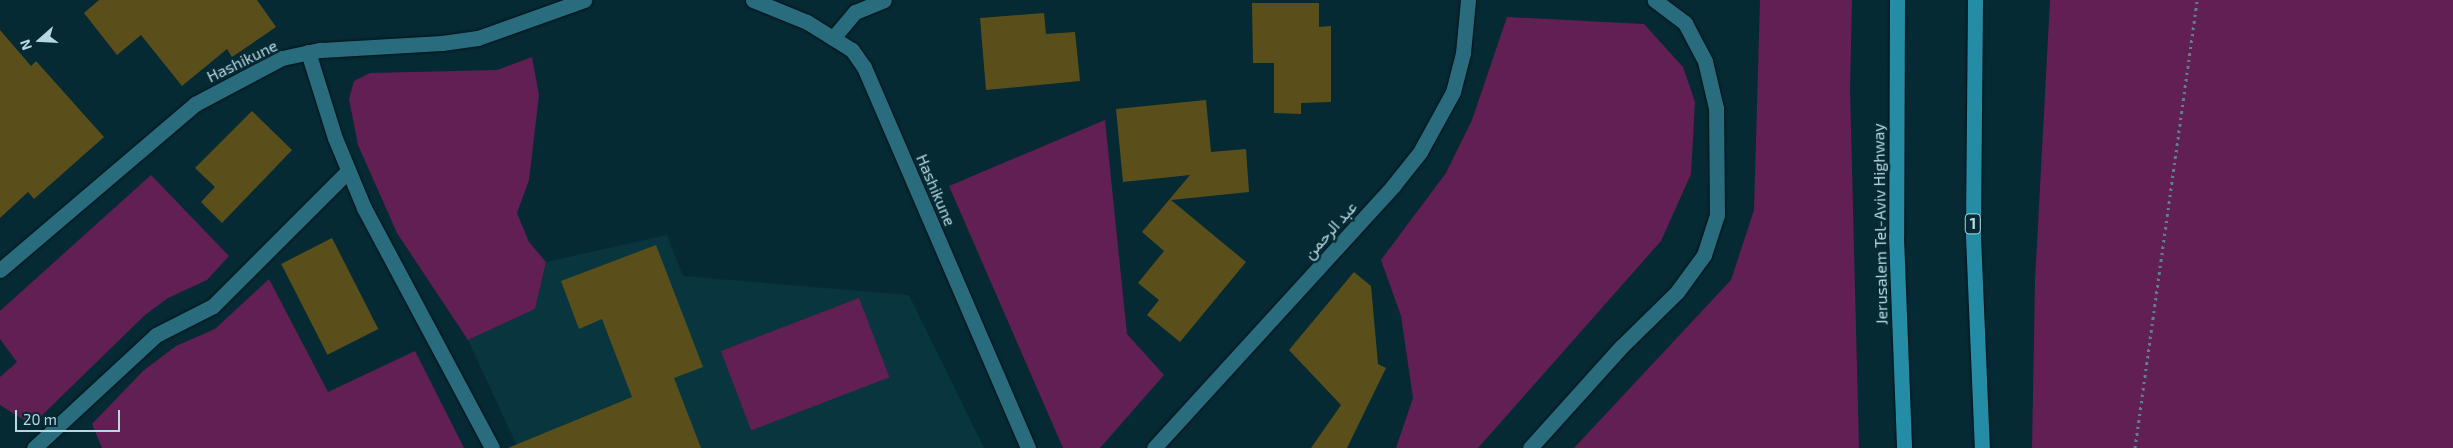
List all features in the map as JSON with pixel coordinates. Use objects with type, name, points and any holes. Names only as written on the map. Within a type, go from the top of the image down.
[{"type":"highway","name":"Jerusalem Tel-Aviv Highway","points":[[1897,0],[1896,237],[1904,448]]},
{"type":"highway","name":"1","points":[[1974,0],[1973,236],[1982,448]]},
{"type":"street","name":"Hashikune","points":[[0,270],[195,104],[282,58],[308,52],[478,38],[584,0]]},
{"type":"street","name":"Hashikune","points":[[753,0],[807,22],[852,50],[864,68],[1028,448]]},
{"type":"street","points":[[833,38],[855,12],[884,0]]},
{"type":"street","name":"عبد الرحمن","points":[[1154,448],[1393,186],[1420,152],[1453,92],[1464,53],[1468,0]]},
{"type":"street","points":[[1530,448],[1622,347],[1677,292],[1704,255],[1717,215],[1716,108],[1705,61],[1685,23],[1655,0]]},
{"type":"street","points":[[308,52],[318,91],[364,208],[487,446]]},
{"type":"street","points":[[34,448],[156,334],[213,306],[348,171]]},
{"type":"path","points":[[2135,448],[2197,0]]},
{"type":"shaded area","points":[[1760,0],[1852,0],[1850,89],[1859,448],[1574,448],[1731,280],[1754,210]]},
{"type":"shaded area","points":[[2050,0],[2453,0],[2453,448],[2032,448],[2035,281]]},
{"type":"shaded area","points":[[1507,17],[1644,24],[1683,67],[1695,102],[1691,174],[1661,241],[1478,448],[1396,448],[1413,398],[1401,316],[1381,260],[1446,173],[1472,120]]},
{"type":"shaded area","points":[[532,57],[539,95],[529,180],[517,213],[529,242],[546,262],[535,309],[468,340],[397,233],[358,145],[349,99],[354,81],[370,73],[497,70]]},
{"type":"shaded area","points":[[1105,120],[1127,334],[1164,375],[1100,448],[1063,448],[949,186]]},
{"type":"shaded area","points":[[151,175],[229,256],[207,280],[168,298],[145,315],[32,425],[0,405],[0,377],[17,362],[0,339],[0,311]]},
{"type":"shaded area","points":[[667,235],[683,276],[909,295],[984,448],[518,448],[468,340],[535,309],[546,262]]},
{"type":"shaded area","points":[[269,279],[328,392],[415,351],[464,448],[102,448],[92,424],[143,371],[176,346],[215,329]]},
{"type":"shaded area","points":[[859,298],[889,377],[751,430],[721,351]]},
{"type":"building","points":[[99,0],[257,0],[276,27],[232,57],[227,49],[182,86],[141,35],[117,55],[84,13]]},
{"type":"building","points":[[1252,3],[1319,3],[1319,27],[1331,26],[1331,102],[1301,103],[1301,114],[1274,113],[1274,63],[1253,63]]},
{"type":"building","points":[[1044,13],[1046,34],[1075,32],[1080,81],[986,90],[980,18]]},
{"type":"building","points":[[0,30],[31,66],[36,61],[104,137],[34,199],[28,192],[0,218]]},
{"type":"building","points":[[1206,100],[1211,152],[1246,149],[1249,192],[1171,200],[1246,262],[1180,342],[1147,315],[1159,300],[1138,283],[1164,251],[1142,232],[1190,175],[1123,182],[1116,109]]},
{"type":"building","points":[[252,111],[292,150],[222,223],[201,202],[215,187],[195,168]]},
{"type":"building","points":[[332,238],[378,329],[328,355],[281,264]]},
{"type":"building","points":[[656,245],[703,367],[674,378],[701,448],[508,448],[632,397],[602,319],[579,329],[561,281]]},
{"type":"building","points":[[1354,272],[1371,286],[1378,364],[1386,368],[1347,448],[1311,448],[1341,405],[1289,350]]}]
